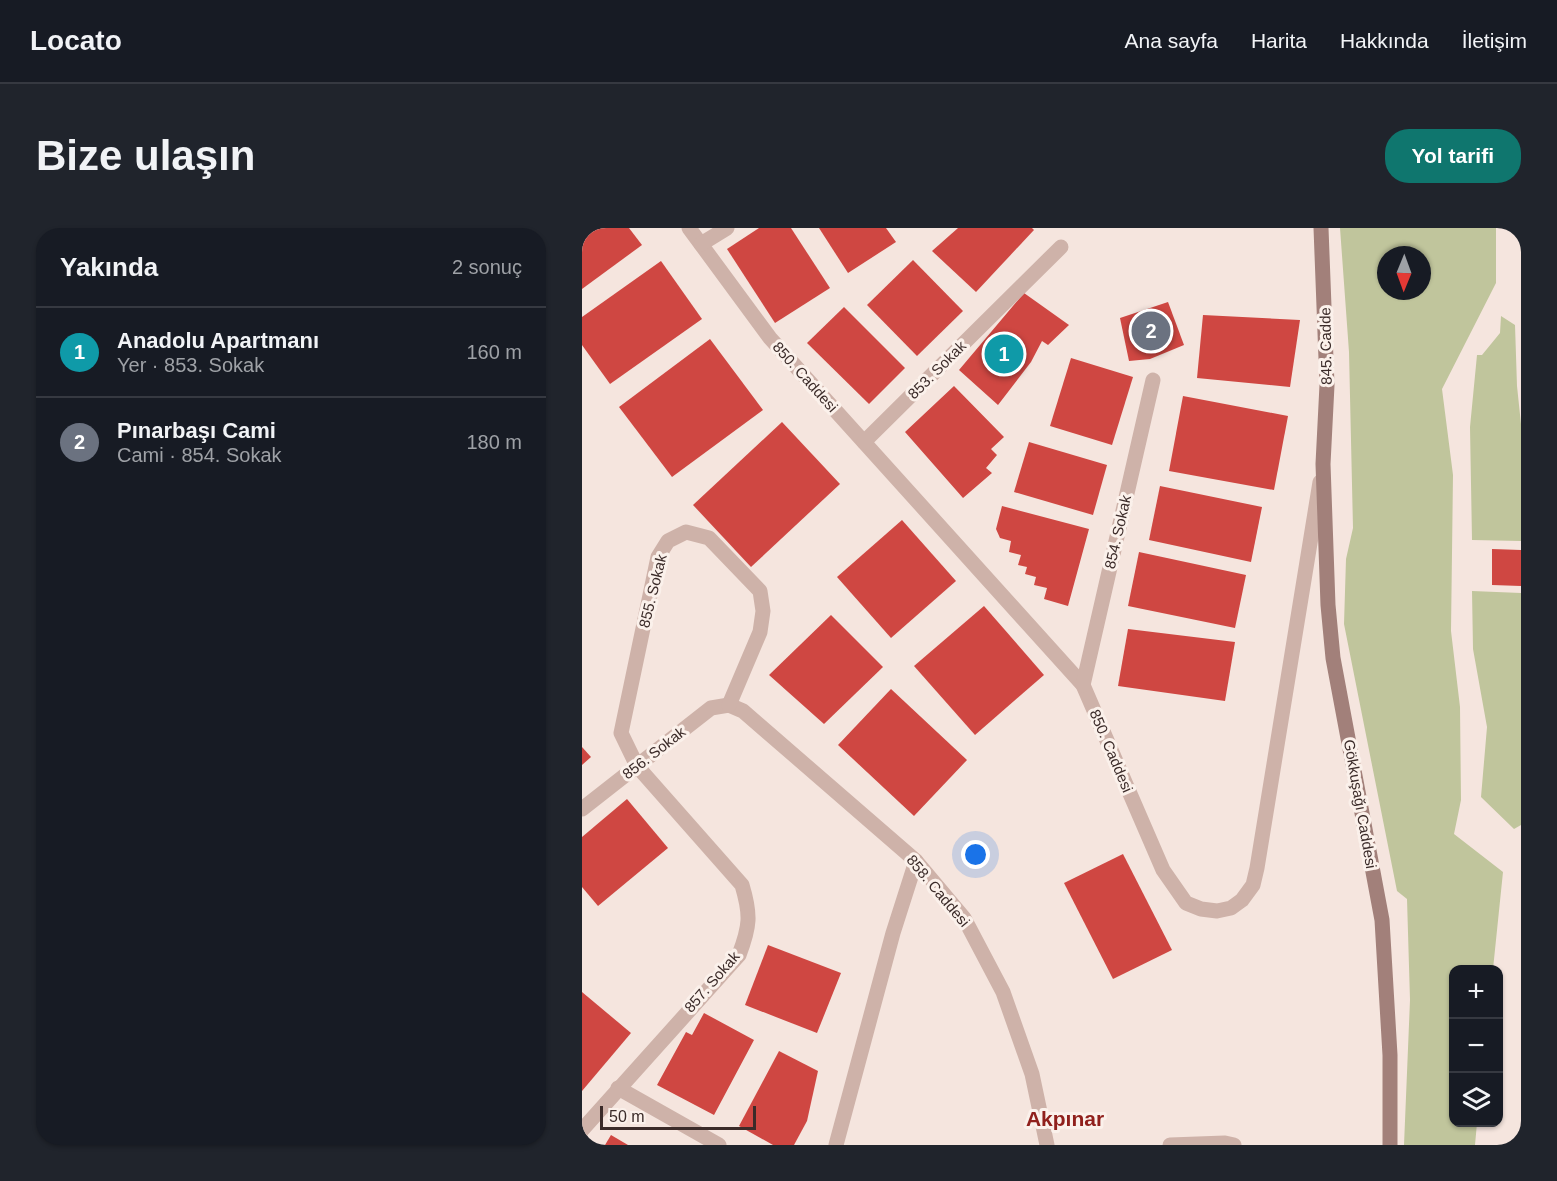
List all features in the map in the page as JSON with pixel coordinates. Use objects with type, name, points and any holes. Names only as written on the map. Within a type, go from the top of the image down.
[{"type":"street","name":"850. Caddesi","points":[[689,228],[770,338],[1083,684],[1163,870],[1186,903],[1201,909],[1217,911],[1231,908],[1242,900],[1253,885],[1323,464]]},
{"type":"street","points":[[701,244],[727,228]]},
{"type":"street","name":"845. Cadde","points":[[1321,228],[1327,385],[1323,464]]},
{"type":"street","name":"853. Sokak","points":[[864,442],[1060,247]]},
{"type":"street","name":"854. Sokak","points":[[1083,684],[1153,380]]},
{"type":"street","name":"Gökkuşağı Caddesi","points":[[1323,464],[1324,543],[1333,658],[1382,920],[1389,1044],[1390,1145]]},
{"type":"street","name":"855. Sokak","points":[[637,766],[621,733],[628,698],[658,557],[668,541],[686,532],[709,538],[760,591],[763,611],[760,632],[729,705]]},
{"type":"street","name":"856. Sokak","points":[[582,809],[711,708],[729,705]]},
{"type":"street","name":"858. Caddesi","points":[[729,705],[742,711],[916,861],[964,918],[1003,992],[1032,1074],[1047,1145]]},
{"type":"street","name":"857. Sokak","points":[[582,1130],[739,955],[748,932],[749,907],[742,885],[637,766]]},
{"type":"street","points":[[836,1145],[893,933],[916,861]]},
{"type":"street","points":[[618,1088],[719,1145]]},
{"type":"street","points":[[1170,1145],[1225,1143],[1234,1145]]},
{"type":"green space","points":[[1340,228],[1496,228],[1496,283],[1442,389],[1453,475],[1451,631],[1460,707],[1461,800],[1454,834],[1503,872],[1493,965],[1449,965],[1449,1127],[1477,1127],[1475,1145],[1404,1145],[1410,1000],[1407,899],[1397,891],[1344,624],[1346,559],[1353,528],[1349,352]]},
{"type":"green space","points":[[1501,316],[1515,325],[1521,424],[1521,541],[1472,540],[1470,427],[1477,355],[1482,355],[1500,333]]},
{"type":"green space","points":[[1472,591],[1521,593],[1521,825],[1514,829],[1481,797],[1487,727],[1473,649]]},
{"type":"building","points":[[582,228],[629,228],[642,245],[582,289]]},
{"type":"building","points":[[759,228],[791,228],[830,288],[775,323],[727,249]]},
{"type":"building","points":[[819,228],[886,228],[896,242],[848,273]]},
{"type":"building","points":[[958,228],[1032,228],[1034,230],[976,292],[932,251]]},
{"type":"building","points":[[913,260],[963,311],[917,356],[867,305]]},
{"type":"building","points":[[661,261],[702,319],[610,384],[582,345],[582,317]]},
{"type":"building","points":[[1024,293],[1069,325],[1048,345],[1042,341],[1031,362],[998,405],[959,370]]},
{"type":"building","points":[[1168,302],[1184,345],[1150,359],[1129,361],[1120,318]]},
{"type":"building","points":[[844,307],[905,368],[869,404],[807,343]]},
{"type":"building","points":[[1203,315],[1300,320],[1290,387],[1197,378]]},
{"type":"building","points":[[710,339],[763,410],[672,477],[619,407]]},
{"type":"building","points":[[1071,358],[1133,377],[1112,445],[1050,426]]},
{"type":"building","points":[[954,386],[1004,437],[991,449],[997,455],[986,468],[992,473],[963,498],[905,432]]},
{"type":"building","points":[[1183,396],[1288,416],[1274,490],[1169,471]]},
{"type":"building","points":[[782,422],[840,484],[751,567],[693,505]]},
{"type":"building","points":[[1029,442],[1107,465],[1093,515],[1014,492]]},
{"type":"building","points":[[1160,486],[1262,507],[1251,562],[1149,540]]},
{"type":"building","points":[[1002,506],[1089,529],[1068,606],[1044,599],[1047,588],[1034,585],[1036,577],[1025,574],[1027,567],[1018,565],[1021,555],[1009,552],[1011,541],[1000,538],[996,529]]},
{"type":"building","points":[[902,520],[956,581],[891,638],[837,577]]},
{"type":"building","points":[[1492,549],[1521,550],[1521,586],[1492,585]]},
{"type":"building","points":[[1139,552],[1246,575],[1235,628],[1128,606]]},
{"type":"building","points":[[984,606],[1044,675],[975,735],[914,666]]},
{"type":"building","points":[[831,615],[883,667],[824,724],[769,675]]},
{"type":"building","points":[[1128,629],[1235,642],[1225,701],[1118,686]]},
{"type":"building","points":[[891,689],[967,760],[914,816],[838,745]]},
{"type":"building","points":[[582,747],[591,757],[582,765]]},
{"type":"building","points":[[627,799],[668,848],[598,906],[582,887],[582,837]]},
{"type":"building","points":[[1123,854],[1172,950],[1113,979],[1064,883]]},
{"type":"building","points":[[768,945],[841,973],[817,1033],[745,1005]]},
{"type":"building","points":[[582,992],[631,1033],[582,1091]]},
{"type":"building","points":[[704,1013],[754,1040],[714,1115],[657,1085],[686,1032],[692,1035]]},
{"type":"building","points":[[779,1051],[818,1071],[807,1121],[794,1145],[773,1145],[739,1126]]},
{"type":"building","points":[[611,1135],[628,1145],[605,1145]]},
{"type":"place","name":"Pınarbaşı Cami","points":[[1151,331]]},
{"type":"place","name":"Anadolu Apartmanı","points":[[1004,354]]},
{"type":"district","name":"Akpınar","points":[[1065,1119]]}]
